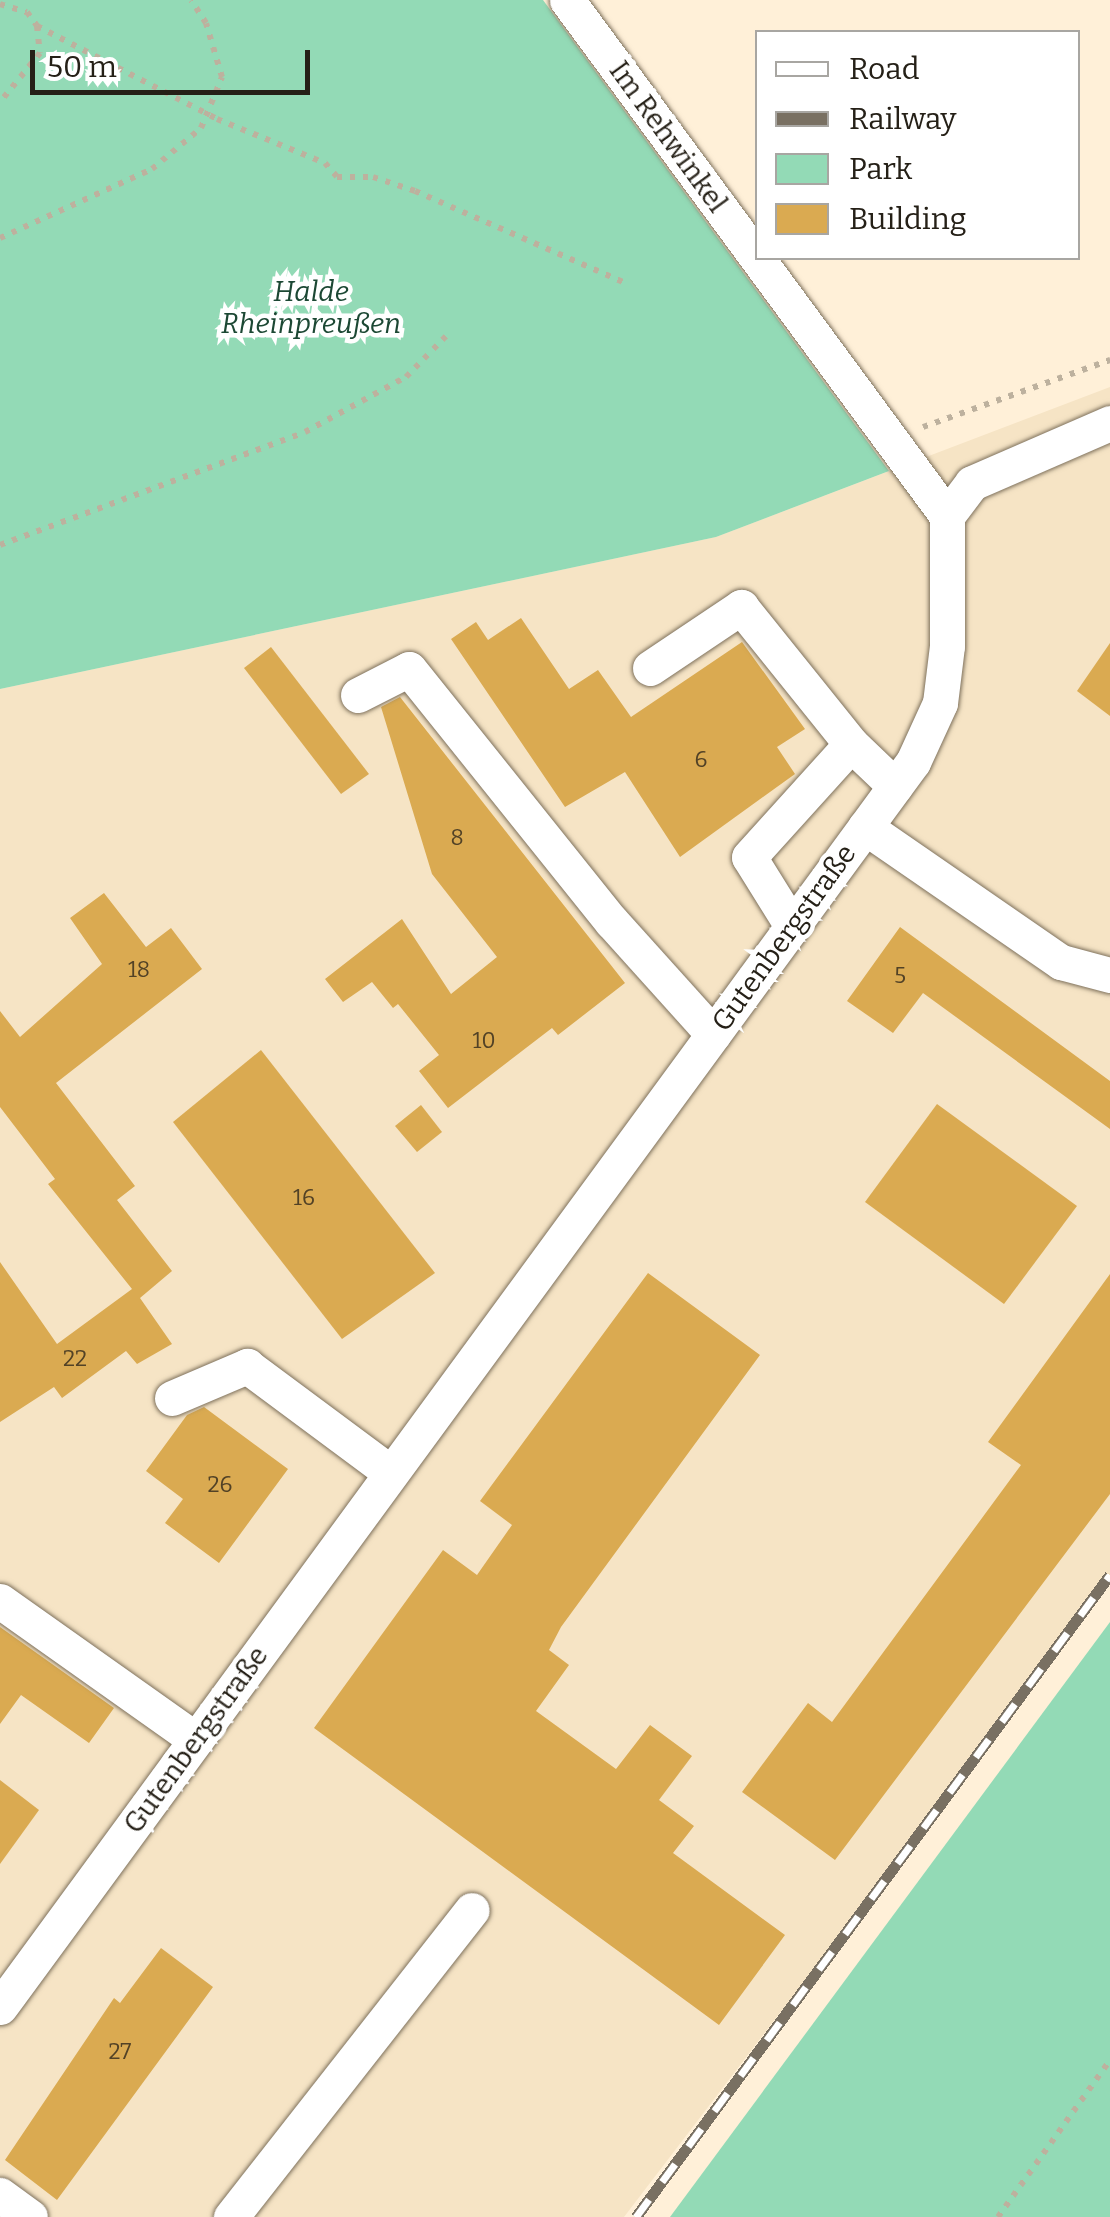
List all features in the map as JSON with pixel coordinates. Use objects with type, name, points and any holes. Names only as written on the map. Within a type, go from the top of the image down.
[{"type":"street","name":"Im Rehwinkel","points":[[567,0],[755,254]]},
{"type":"street","name":"Im Rehwinkel","points":[[759,260],[947,516]]},
{"type":"street","points":[[947,516],[972,483],[1110,423]]},
{"type":"street","name":"Gutenbergstraße","points":[[0,2007],[895,786],[940,703],[948,646],[947,516]]},
{"type":"street","points":[[650,668],[741,607],[851,744],[895,786]]},
{"type":"street","points":[[358,694],[409,669],[612,922],[713,1034]]},
{"type":"street","points":[[792,926],[749,857],[851,744]]},
{"type":"street","points":[[865,828],[1061,962],[1110,975]]},
{"type":"street","points":[[172,1398],[247,1366],[392,1473]]},
{"type":"street","points":[[0,1600],[196,1740]]},
{"type":"street","points":[[232,2217],[472,1910]]},
{"type":"street","points":[[0,2196],[30,2217]]},
{"type":"path","points":[[0,238],[152,168],[202,128],[222,77],[206,22],[191,0]]},
{"type":"path","points":[[0,4],[27,12],[37,26],[208,113],[326,163],[337,176],[373,177],[415,191],[622,282]]},
{"type":"path","points":[[0,102],[40,53],[37,26]]},
{"type":"path","points":[[0,546],[305,432],[406,377],[451,330]]},
{"type":"path","points":[[892,439],[1110,360]]},
{"type":"path","points":[[998,2217],[1110,2060]]},
{"type":"shaded area","points":[[1110,387],[1110,1581],[624,2217],[0,2217],[0,689],[716,537]]},
{"type":"green space","name":"Halde Rheinpreußen","points":[[0,0],[543,0],[889,471],[716,537],[0,689]]},
{"type":"green space","points":[[1110,1622],[1110,2217],[670,2217]]},
{"type":"building","points":[[521,618],[569,689],[598,670],[631,717],[742,642],[805,729],[777,747],[795,774],[680,857],[625,772],[565,807],[451,639],[476,622],[488,640]]},
{"type":"building","points":[[1110,643],[1110,716],[1077,691]]},
{"type":"building","points":[[271,647],[369,774],[341,794],[244,668]]},
{"type":"building","points":[[400,697],[625,983],[558,1035],[552,1028],[448,1108],[419,1071],[439,1055],[398,1004],[393,1008],[372,982],[343,1002],[325,979],[402,919],[451,994],[497,957],[432,874],[381,707]]},
{"type":"building","points":[[104,893],[146,947],[171,928],[202,969],[56,1083],[135,1186],[117,1200],[172,1271],[140,1298],[172,1344],[137,1364],[126,1351],[62,1398],[54,1387],[0,1422],[0,1262],[57,1344],[132,1289],[48,1184],[55,1179],[0,1107],[0,1011],[20,1037],[102,964],[70,918]]},
{"type":"building","points":[[900,927],[1110,1081],[1110,1129],[923,993],[893,1033],[847,1001]]},
{"type":"building","points":[[261,1050],[435,1273],[342,1339],[173,1122]]},
{"type":"building","points":[[937,1104],[1077,1206],[1004,1304],[865,1202]]},
{"type":"building","points":[[421,1105],[442,1132],[417,1152],[395,1126]]},
{"type":"building","points":[[648,1273],[760,1355],[561,1627],[549,1650],[569,1665],[536,1711],[616,1769],[650,1725],[692,1756],[659,1800],[694,1826],[673,1853],[785,1935],[719,2025],[314,1728],[443,1550],[477,1575],[512,1525],[480,1501]]},
{"type":"building","points":[[1110,1274],[1110,1494],[835,1860],[742,1792],[808,1703],[832,1722],[1021,1465],[988,1442]]},
{"type":"building","points":[[204,1407],[288,1469],[219,1563],[165,1523],[183,1499],[146,1471],[187,1415]]},
{"type":"building","points":[[0,1627],[114,1708],[89,1743],[21,1695],[0,1724]]},
{"type":"building","points":[[0,1780],[39,1810],[0,1864]]},
{"type":"building","points":[[161,1948],[213,1987],[57,2200],[5,2160],[114,1998],[120,2003]]},
{"type":"railway","points":[[636,2217],[1110,1575]]}]
